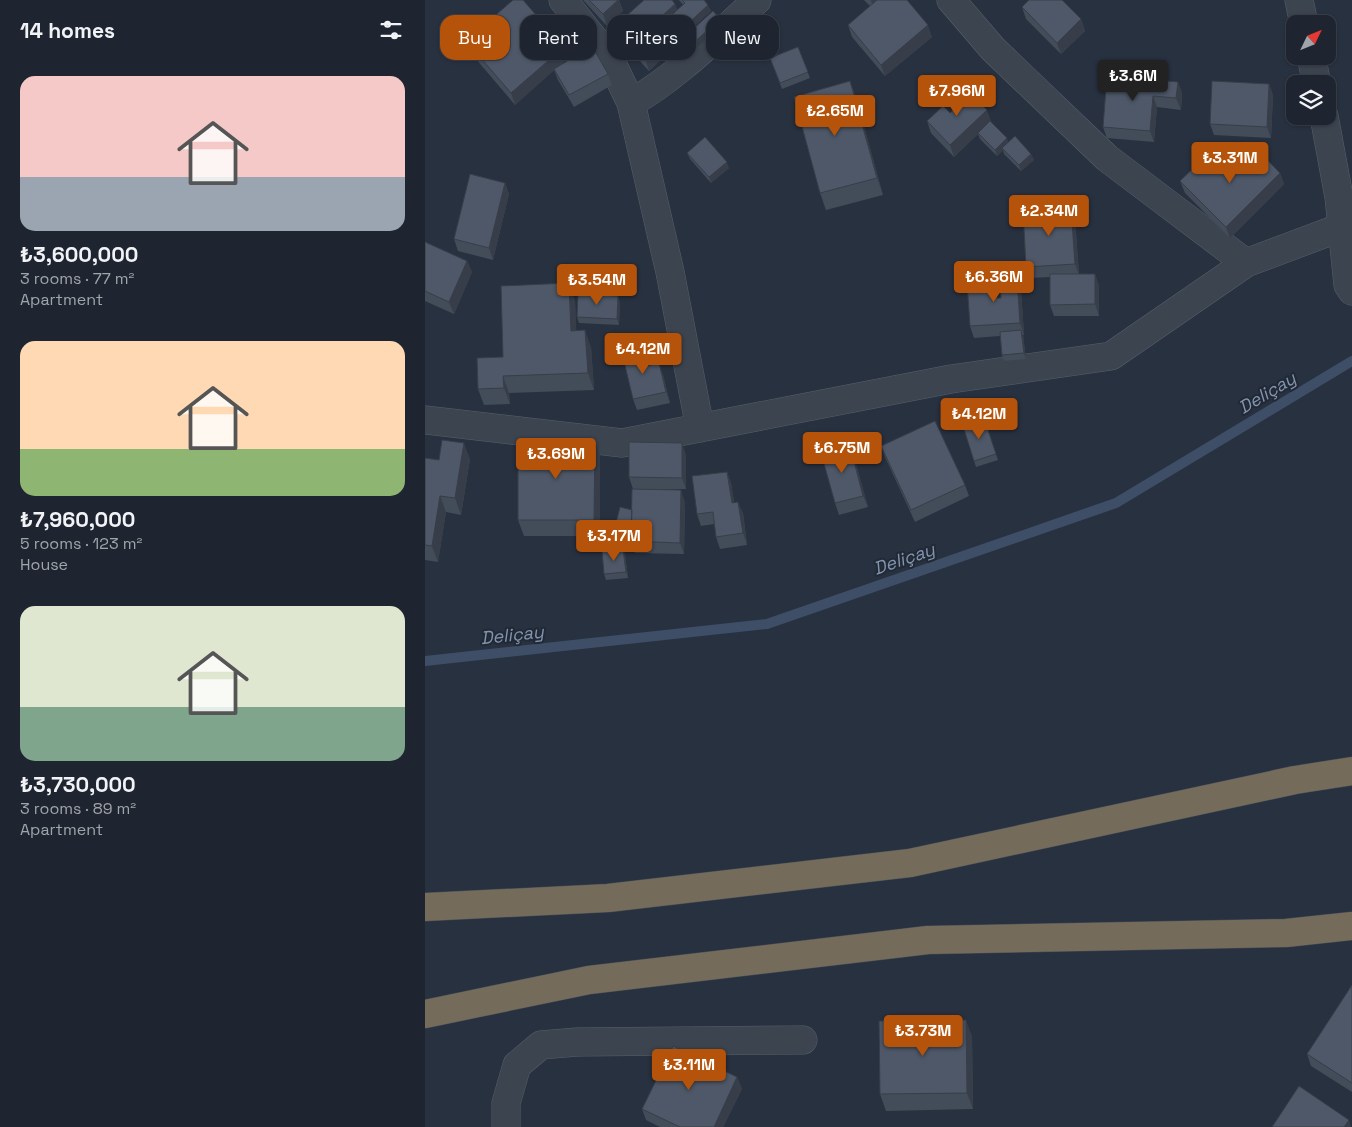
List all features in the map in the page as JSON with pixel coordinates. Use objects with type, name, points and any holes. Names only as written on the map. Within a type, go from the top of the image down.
[{"type":"highway","points":[[425,907],[608,898],[910,863],[1295,780],[1352,770]]},
{"type":"highway","points":[[425,1014],[589,980],[928,940],[1286,933],[1352,926]]},
{"type":"street","points":[[563,0],[610,59],[631,103],[671,272],[699,428]]},
{"type":"street","points":[[631,103],[675,74],[757,0]]},
{"type":"street","points":[[951,0],[993,49],[1107,158],[1246,263]]},
{"type":"street","points":[[1299,0],[1303,15]]},
{"type":"street","points":[[1326,125],[1345,194],[1342,227],[1350,288]]},
{"type":"street","points":[[425,420],[622,443],[951,379],[1111,356],[1246,263],[1342,227]]},
{"type":"street","points":[[506,1127],[505,1103],[517,1065],[541,1045],[577,1042],[803,1040]]},
{"type":"building","points":[[513,0],[523,0],[536,15],[520,15],[520,60],[549,60],[511,93],[482,60],[510,60],[510,15],[496,15]]},
{"type":"building","points":[[589,0],[618,0],[603,14]]},
{"type":"building","points":[[644,0],[672,0],[675,4],[663,15],[627,15]]},
{"type":"building","points":[[682,0],[704,0],[708,5],[696,16],[672,15],[685,3]]},
{"type":"building","points":[[877,0],[907,0],[928,25],[881,65],[848,25]]},
{"type":"building","points":[[1029,0],[1062,0],[1081,19],[1057,43],[1022,7]]},
{"type":"building","points":[[713,11],[716,15],[709,15]]},
{"type":"building","points":[[706,17],[706,32],[696,41],[696,26]]},
{"type":"building","points":[[798,47],[808,72],[780,83],[771,60],[779,60],[779,54]]},
{"type":"building","points":[[597,55],[608,74],[569,95],[554,69],[569,60],[597,60]]},
{"type":"building","points":[[1107,75],[1129,77],[1129,84],[1134,84],[1135,78],[1178,82],[1176,98],[1153,96],[1150,131],[1103,127]]},
{"type":"building","points":[[850,81],[877,178],[820,193],[794,97]]},
{"type":"building","points":[[1212,81],[1269,84],[1267,127],[1210,124]]},
{"type":"building","points":[[965,88],[987,110],[950,145],[927,121],[943,106],[950,113],[962,102],[956,96]]},
{"type":"building","points":[[990,121],[1007,138],[995,150],[978,133]]},
{"type":"building","points":[[1015,136],[1031,154],[1019,165],[1002,148]]},
{"type":"building","points":[[705,137],[727,162],[709,177],[687,153]]},
{"type":"building","points":[[1251,143],[1280,173],[1226,227],[1180,181],[1206,156],[1230,180],[1246,164],[1238,156]]},
{"type":"building","points":[[470,174],[505,183],[489,248],[454,239]]},
{"type":"building","points":[[1071,207],[1075,264],[1026,267],[1023,210]]},
{"type":"building","points":[[425,242],[467,261],[449,302],[425,291]]},
{"type":"building","points":[[1050,274],[1095,274],[1095,304],[1050,305]]},
{"type":"building","points":[[1017,277],[1020,323],[970,326],[967,283],[992,281],[993,298],[1001,298],[999,278]]},
{"type":"building","points":[[569,283],[571,331],[585,330],[588,373],[503,376],[504,388],[478,389],[477,358],[503,357],[501,286]]},
{"type":"building","points":[[578,293],[618,296],[617,319],[577,317]]},
{"type":"building","points":[[1021,330],[1024,353],[1002,355],[1000,332]]},
{"type":"building","points":[[642,349],[646,366],[659,363],[666,392],[633,399],[622,353]]},
{"type":"building","points":[[984,418],[996,454],[974,461],[963,426]]},
{"type":"building","points":[[935,421],[965,485],[911,510],[881,446]]},
{"type":"building","points":[[442,440],[464,443],[455,498],[440,496],[432,546],[425,545],[425,458],[439,460]]},
{"type":"building","points":[[518,440],[595,441],[594,520],[518,520]]},
{"type":"building","points":[[629,442],[682,443],[682,478],[629,477]]},
{"type":"building","points":[[850,446],[863,496],[835,503],[821,453]]},
{"type":"building","points":[[727,472],[732,503],[738,502],[743,533],[716,537],[713,512],[697,514],[692,476]]},
{"type":"building","points":[[632,489],[681,490],[680,543],[631,541]]},
{"type":"building","points":[[620,507],[632,510],[631,539],[613,535]]},
{"type":"building","points":[[623,549],[626,572],[604,574],[602,551]]},
{"type":"building","points":[[1352,985],[1352,1083],[1307,1054]]},
{"type":"building","points":[[966,1020],[967,1093],[880,1094],[879,1021]]},
{"type":"building","points":[[673,1046],[737,1077],[714,1127],[680,1127],[642,1109]]},
{"type":"building","points":[[1299,1086],[1349,1120],[1344,1127],[1272,1127]]},
{"type":"waterway","name":"Deliçay","points":[[425,661],[767,624],[1116,503],[1352,361]]}]
